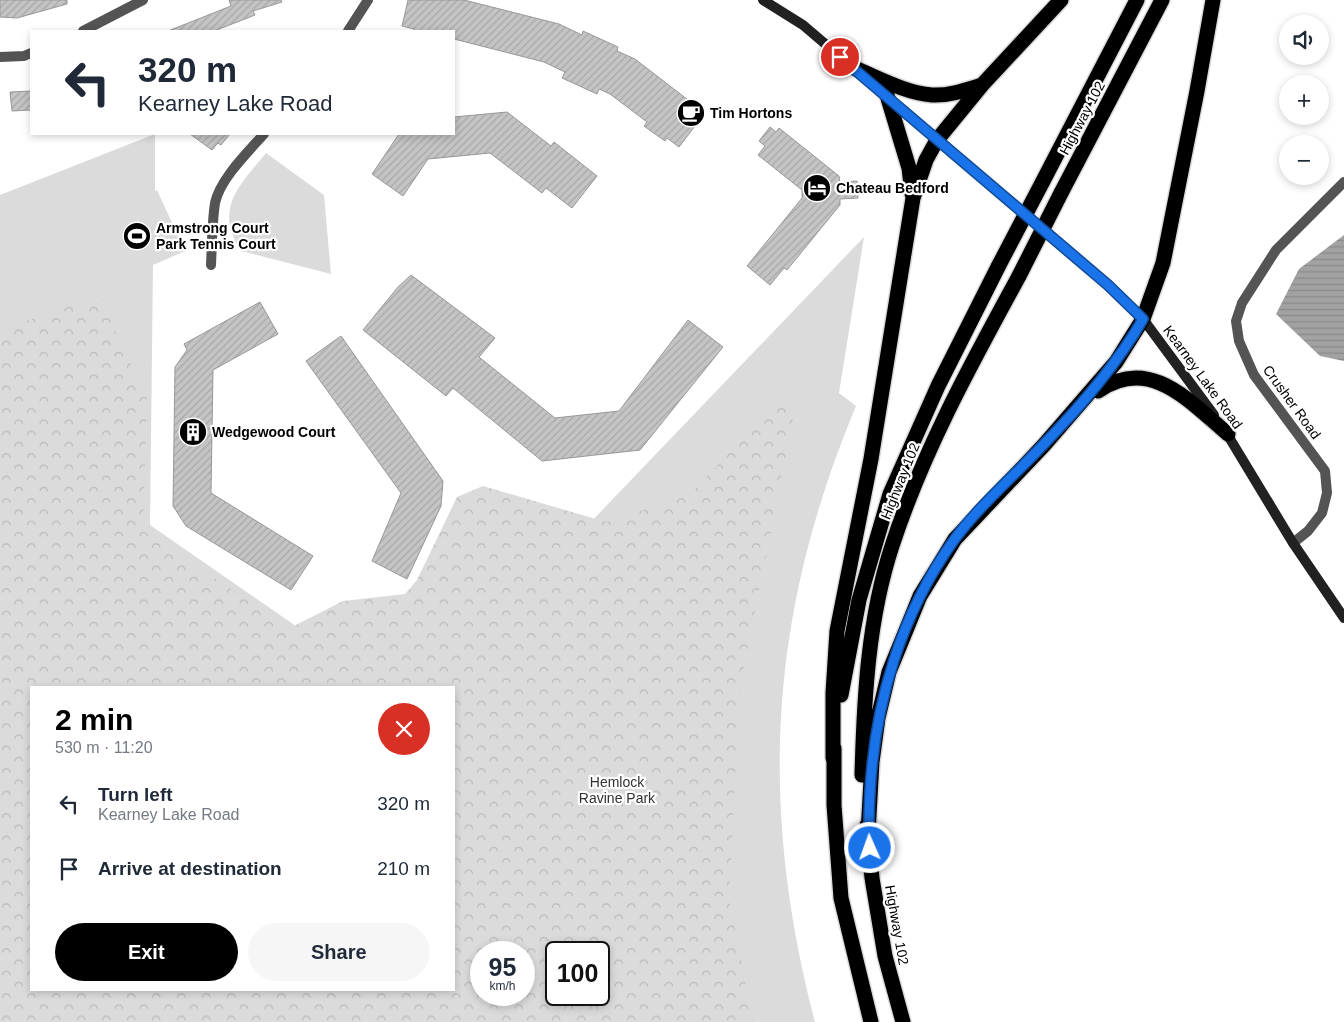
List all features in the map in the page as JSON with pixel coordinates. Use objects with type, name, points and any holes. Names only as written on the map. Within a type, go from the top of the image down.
[{"type":"highway","points":[[833,758],[833,693],[837,631],[870,459],[912,198],[926,160],[937,140],[982,85],[1061,0]]},
{"type":"highway","name":"Highway 102","points":[[871,1022],[841,898],[833,758],[843,685],[859,600],[890,494],[938,386],[1137,0]]},
{"type":"highway","name":"Highway 102","points":[[903,1022],[885,956],[872,878],[861,782],[864,707],[872,632],[892,548],[918,474],[951,401],[1019,276],[1162,0]]},
{"type":"highway","points":[[868,833],[872,762],[878,718],[889,672],[920,596],[955,540],[1116,362],[1143,319],[1163,263],[1197,91],[1212,0]]},
{"type":"highway","points":[[852,67],[907,89],[933,95],[957,93],[982,85]]},
{"type":"highway","points":[[887,95],[909,168],[912,198]]},
{"type":"highway","points":[[1080,403],[1112,381],[1136,377],[1158,380],[1175,390],[1228,434]]},
{"type":"main road","name":"Kearney Lake Road","points":[[764,0],[803,25],[887,95],[937,140],[1108,285],[1143,319],[1228,434],[1293,543],[1344,618]]},
{"type":"street","points":[[85,30],[143,0]]},
{"type":"street","points":[[349,30],[368,0]]},
{"type":"street","points":[[0,57],[24,56],[30,53]]},
{"type":"street","points":[[211,265],[218,195],[240,161],[263,135]]},
{"type":"street","name":"Crusher Road","points":[[1293,543],[1308,531],[1322,513],[1327,493],[1325,471],[1254,375],[1239,341],[1236,321],[1242,303],[1276,250],[1344,182]]},
{"type":"green space","name":"Hemlock Ravine Park","points":[[155,135],[155,191],[157,190],[185,251],[153,265],[150,525],[383,686],[30,686],[30,991],[455,991],[586,527],[864,237],[839,393],[856,406],[827,483],[805,559],[790,635],[782,710],[780,786],[785,863],[797,941],[815,1022],[0,1022],[0,195]]},
{"type":"green space","points":[[266,153],[324,195],[331,274],[241,251],[233,236],[229,222],[233,198],[247,176]]},
{"type":"green space","name":"Hemlock Ravine Park","points":[[101,296],[124,352],[147,394],[143,531],[290,628],[343,601],[405,594],[417,580],[457,497],[483,486],[606,522],[688,496],[783,397],[795,408],[740,687],[729,898],[753,1022],[0,1022],[0,330]]},
{"type":"shaded area","points":[[1344,235],[1344,361],[1320,356],[1276,314],[1299,269]]},
{"type":"building","points":[[0,0],[67,0],[67,4],[17,18],[0,17]]},
{"type":"building","points":[[229,0],[281,0],[282,2],[253,11],[255,15],[217,30],[171,30],[231,6]]},
{"type":"building","points":[[408,0],[464,0],[559,24],[582,35],[583,31],[618,47],[617,51],[635,59],[705,113],[679,147],[667,138],[665,141],[644,126],[647,122],[610,94],[599,89],[597,94],[562,78],[565,72],[544,62],[455,39],[455,30],[414,30],[402,26]]},
{"type":"building","points":[[30,91],[30,110],[12,111],[10,92]]},
{"type":"building","points":[[507,112],[551,146],[554,142],[597,176],[572,208],[546,188],[542,193],[490,153],[428,159],[403,196],[372,174],[398,135],[455,135],[455,117]]},
{"type":"building","points":[[770,127],[776,132],[779,128],[839,176],[840,182],[857,181],[858,198],[840,199],[840,205],[787,270],[784,268],[770,285],[747,266],[802,198],[802,190],[758,155],[765,146],[759,141]]},
{"type":"building","points":[[191,135],[229,135],[221,145],[218,143],[212,150]]},
{"type":"building","points":[[411,275],[495,338],[479,357],[555,418],[619,411],[688,320],[723,347],[640,450],[542,461],[453,388],[446,396],[363,330],[398,287]]},
{"type":"building","name":"Wedgewood Court","points":[[260,302],[278,334],[213,370],[211,493],[313,556],[291,590],[186,526],[173,506],[175,367],[187,350],[184,344]]},
{"type":"building","name":"Wedgewood Court","points":[[341,336],[443,481],[441,506],[407,579],[372,561],[401,493],[306,361]]},
{"type":"place","name":"Tim Hortons","points":[[691,113]]},
{"type":"place","name":"Chateau Bedford","points":[[817,188]]},
{"type":"place","name":"Armstrong Court Park Tennis Court","points":[[137,236]]},
{"type":"place","name":"Wedgewood Court","points":[[193,432]]},
{"type":"route","points":[[840,57],[887,95],[937,140],[1108,285],[1143,319],[1116,362],[1044,445],[996,494],[955,540],[920,596],[889,672],[878,718],[872,762],[868,833],[870,848]]}]
